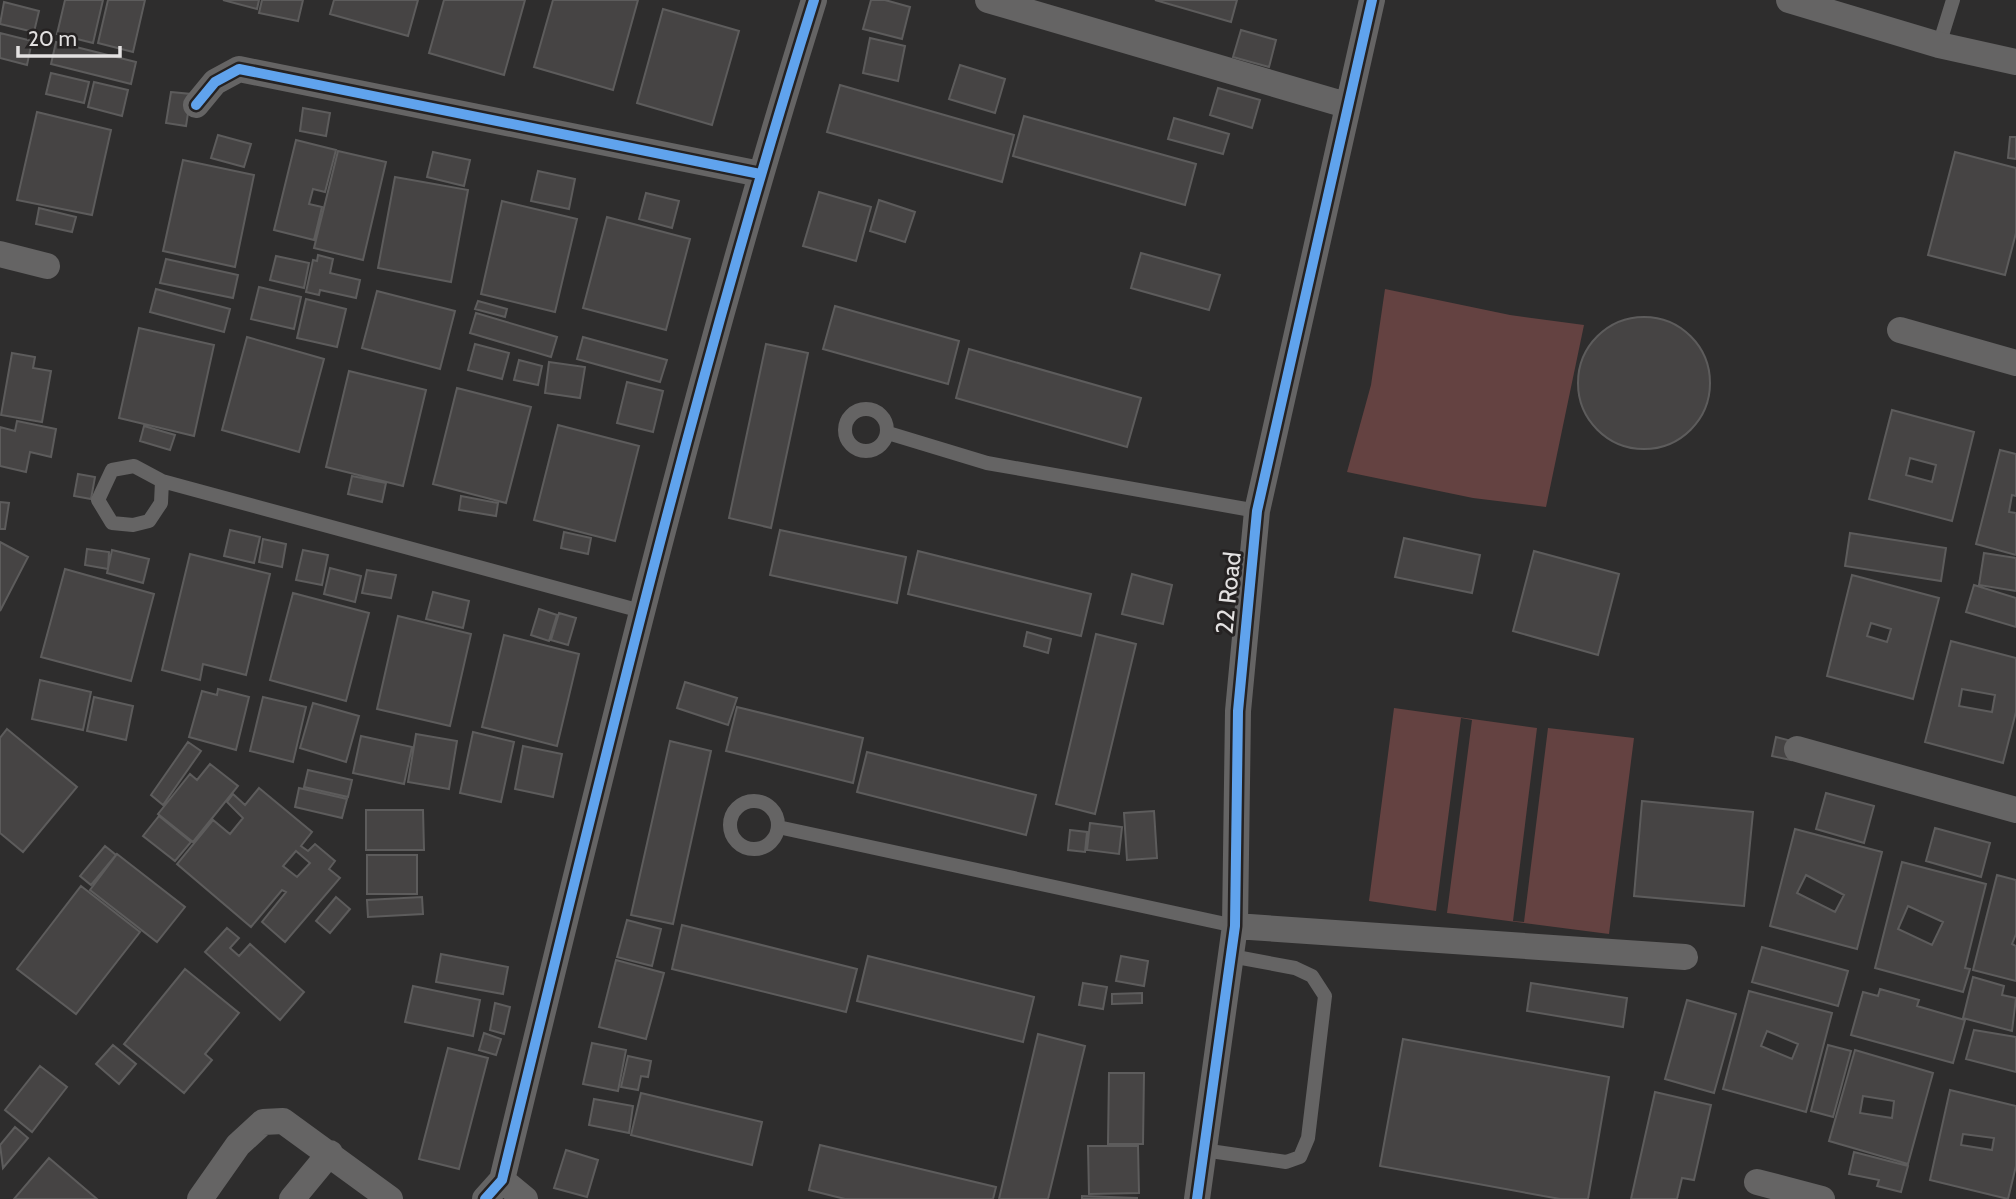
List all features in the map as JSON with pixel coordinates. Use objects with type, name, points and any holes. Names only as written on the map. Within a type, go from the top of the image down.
[{"type":"street","points":[[525,1199],[494,1190],[641,611],[760,174],[814,0]]},
{"type":"street","points":[[988,0],[1346,105]]},
{"type":"street","name":"22 Road","points":[[1196,1199],[1236,926],[1238,711],[1257,511],[1346,105],[1372,0]]},
{"type":"street","points":[[1789,0],[1939,45],[2016,62]]},
{"type":"street","points":[[196,105],[215,82],[239,69],[760,174]]},
{"type":"street","points":[[0,254],[47,266]]},
{"type":"street","points":[[1900,330],[2016,363]]},
{"type":"street","points":[[1797,750],[2016,810]]},
{"type":"street","points":[[1236,926],[1685,957]]},
{"type":"street","points":[[200,1199],[238,1145],[263,1122],[283,1121],[390,1199]]},
{"type":"street","points":[[292,1199],[330,1153]]},
{"type":"street","points":[[1757,1182],[1822,1199]]},
{"type":"lane","points":[[1939,45],[1952,0]]},
{"type":"lane","points":[[888,433],[987,463],[1257,511]]},
{"type":"lane","points":[[162,481],[161,503],[149,521],[133,525],[112,523],[97,500],[111,470],[134,466],[162,481],[641,611]]},
{"type":"lane","points":[[778,828],[1236,926]]},
{"type":"lane","points":[[1203,1150],[1286,1162],[1300,1157],[1308,1138],[1325,996],[1312,976],[1295,968],[1231,956]]},
{"type":"shaded area","points":[[1385,289],[1510,315],[1584,325],[1546,507],[1473,498],[1347,472],[1371,385]]},
{"type":"shaded area","points":[[1394,708],[1537,728],[1513,921],[1524,922],[1548,728],[1634,738],[1609,934],[1447,913],[1472,720],[1461,718],[1436,911],[1369,901]]},
{"type":"building","points":[[65,0],[103,0],[93,43],[57,34]]},
{"type":"building","points":[[108,0],[145,0],[133,52],[98,43]]},
{"type":"building","points":[[223,0],[259,0],[257,9]]},
{"type":"building","points":[[262,0],[303,0],[298,21],[259,13]]},
{"type":"building","points":[[334,0],[418,0],[408,36],[330,14]]},
{"type":"building","points":[[444,0],[525,0],[504,75],[429,53]]},
{"type":"building","points":[[553,0],[638,0],[613,90],[534,67]]},
{"type":"building","points":[[871,0],[885,0],[910,7],[902,39],[863,29]]},
{"type":"building","points":[[1155,0],[1237,0],[1231,22]]},
{"type":"building","points":[[4,2],[39,11],[34,32],[0,24]]},
{"type":"building","points":[[663,9],[739,31],[712,125],[637,103]]},
{"type":"building","points":[[1241,30],[1276,40],[1269,67],[1233,57]]},
{"type":"building","points":[[0,33],[32,41],[27,65],[0,58]]},
{"type":"building","points":[[870,38],[905,46],[898,81],[863,73]]},
{"type":"building","points":[[56,42],[136,62],[131,84],[51,64]]},
{"type":"building","points":[[960,65],[1005,79],[995,113],[949,99]]},
{"type":"building","points":[[51,73],[89,82],[84,103],[46,94]]},
{"type":"building","points":[[94,82],[128,90],[122,116],[88,107]]},
{"type":"building","points":[[840,85],[1014,135],[1002,182],[827,132]]},
{"type":"building","points":[[1218,88],[1260,100],[1252,128],[1210,115]]},
{"type":"building","points":[[171,92],[191,94],[186,126],[166,123]]},
{"type":"building","points":[[303,108],[330,113],[326,136],[300,131]]},
{"type":"building","points":[[37,112],[111,130],[92,215],[17,200]]},
{"type":"building","points":[[1024,116],[1196,164],[1185,205],[1013,156]]},
{"type":"building","points":[[1174,118],[1229,134],[1223,154],[1168,139]]},
{"type":"building","points":[[218,135],[251,144],[244,167],[211,158]]},
{"type":"building","points":[[2010,137],[2016,137],[2016,159],[2008,158]]},
{"type":"building","points":[[296,140],[336,150],[325,192],[313,189],[309,204],[322,207],[314,240],[274,230]]},
{"type":"building","points":[[338,151],[386,162],[363,260],[314,248]]},
{"type":"building","points":[[433,152],[470,160],[464,186],[427,177]]},
{"type":"building","points":[[1955,152],[2016,168],[2016,233],[2005,275],[1928,255]]},
{"type":"building","points":[[183,160],[254,175],[235,267],[163,251]]},
{"type":"building","points":[[538,171],[575,179],[569,209],[531,201]]},
{"type":"building","points":[[395,177],[468,190],[451,282],[378,268]]},
{"type":"building","points":[[819,192],[871,207],[856,261],[803,246]]},
{"type":"building","points":[[646,193],[679,201],[672,228],[639,219]]},
{"type":"building","points":[[879,200],[915,212],[905,242],[870,231]]},
{"type":"building","points":[[502,201],[577,219],[555,312],[481,294]]},
{"type":"building","points":[[39,208],[76,217],[72,232],[36,224]]},
{"type":"building","points":[[607,217],[690,239],[666,330],[583,308]]},
{"type":"building","points":[[1141,253],[1220,275],[1209,310],[1131,288]]},
{"type":"building","points":[[318,255],[333,259],[330,273],[360,280],[356,298],[320,290],[319,295],[306,292],[313,260],[317,261]]},
{"type":"building","points":[[276,256],[309,263],[304,288],[270,280]]},
{"type":"building","points":[[166,259],[238,275],[233,298],[160,283]]},
{"type":"building","points":[[259,287],[301,297],[294,329],[251,319]]},
{"type":"building","points":[[156,289],[230,309],[224,332],[150,312]]},
{"type":"building","points":[[377,291],[455,311],[440,369],[362,348]]},
{"type":"building","points":[[306,299],[346,309],[337,347],[297,338]]},
{"type":"building","points":[[478,301],[507,309],[505,317],[475,309]]},
{"type":"building","points":[[835,306],[959,341],[948,384],[823,349]]},
{"type":"building","points":[[476,313],[557,337],[551,357],[470,333]]},
{"type":"building","points":[[1644,317],[1669,322],[1681,328],[1699,346],[1705,358],[1710,383],[1705,408],[1699,420],[1681,438],[1669,444],[1644,449],[1619,444],[1607,438],[1589,420],[1583,408],[1578,383],[1583,358],[1589,346],[1607,328],[1619,322]]},
{"type":"building","points":[[139,328],[214,345],[194,436],[119,418]]},
{"type":"building","points":[[247,337],[324,359],[299,452],[222,430]]},
{"type":"building","points":[[583,337],[667,360],[660,382],[577,359]]},
{"type":"building","points":[[475,344],[509,353],[502,379],[468,370]]},
{"type":"building","points":[[766,344],[808,353],[771,528],[729,518]]},
{"type":"building","points":[[969,349],[1141,398],[1127,447],[956,398]]},
{"type":"building","points":[[12,353],[35,357],[33,368],[51,371],[42,422],[1,415]]},
{"type":"building","points":[[519,360],[542,366],[538,385],[514,380]]},
{"type":"building","points":[[549,362],[585,367],[580,398],[545,393]]},
{"type":"building","points":[[349,371],[426,390],[403,486],[326,467]]},
{"type":"building","points":[[627,382],[663,391],[653,432],[617,423]]},
{"type":"building","points":[[457,388],[531,407],[506,503],[433,484]]},
{"type":"building","points":[[1892,410],[1974,432],[1952,521],[1869,499]],"holes":[[[1910,458],[1936,465],[1932,482],[1906,475]]]},
{"type":"building","points":[[17,421],[56,429],[51,457],[30,452],[26,472],[0,466],[0,427],[15,431]]},
{"type":"building","points":[[558,425],[639,446],[615,541],[534,520]]},
{"type":"building","points":[[144,426],[175,435],[170,450],[140,441]]},
{"type":"building","points":[[2000,450],[2016,454],[2016,496],[2012,495],[2009,512],[2016,513],[2016,555],[1976,544]]},
{"type":"building","points":[[78,474],[95,477],[91,499],[74,496]]},
{"type":"building","points":[[352,476],[386,483],[382,502],[348,494]]},
{"type":"building","points":[[461,496],[498,503],[496,516],[459,510]]},
{"type":"building","points":[[0,502],[9,503],[5,529],[0,529]]},
{"type":"building","points":[[230,530],[260,537],[254,563],[224,556]]},
{"type":"building","points":[[780,530],[906,557],[897,603],[770,575]]},
{"type":"building","points":[[564,532],[591,538],[588,554],[561,548]]},
{"type":"building","points":[[1850,533],[1946,548],[1941,581],[1845,566]]},
{"type":"building","points":[[1404,538],[1480,555],[1472,593],[1395,577]]},
{"type":"building","points":[[263,539],[286,544],[282,567],[259,562]]},
{"type":"building","points":[[0,542],[28,557],[0,611]]},
{"type":"building","points":[[87,549],[109,552],[108,569],[85,565]]},
{"type":"building","points":[[112,550],[149,559],[143,583],[107,573]]},
{"type":"building","points":[[303,550],[328,555],[322,585],[296,580]]},
{"type":"building","points":[[918,551],[1091,594],[1081,636],[908,594]]},
{"type":"building","points":[[1534,551],[1619,574],[1598,655],[1513,631]]},
{"type":"building","points":[[1984,553],[2016,558],[2016,591],[1979,585]]},
{"type":"building","points":[[190,554],[270,574],[246,675],[203,664],[200,680],[162,670]]},
{"type":"building","points":[[330,568],[361,576],[355,602],[324,594]]},
{"type":"building","points":[[65,569],[154,594],[131,681],[41,657]]},
{"type":"building","points":[[367,570],[396,575],[391,598],[362,593]]},
{"type":"building","points":[[1132,574],[1172,585],[1163,624],[1122,614]]},
{"type":"building","points":[[1852,575],[1939,598],[1913,699],[1827,676]],"holes":[[[1871,623],[1891,629],[1887,642],[1867,636]]]},
{"type":"building","points":[[1974,585],[2016,598],[2016,627],[1966,612]]},
{"type":"building","points":[[433,592],[469,601],[463,628],[426,619]]},
{"type":"building","points":[[293,593],[369,613],[346,701],[270,680]]},
{"type":"building","points":[[539,609],[557,615],[549,641],[531,635]]},
{"type":"building","points":[[559,613],[576,618],[568,645],[551,640]]},
{"type":"building","points":[[398,616],[471,634],[450,726],[377,709]]},
{"type":"building","points":[[1027,632],[1051,639],[1048,653],[1024,646]]},
{"type":"building","points":[[1096,634],[1136,644],[1095,814],[1056,804]]},
{"type":"building","points":[[504,635],[579,654],[557,746],[482,727]]},
{"type":"building","points":[[1951,641],[2016,658],[2016,712],[2003,763],[1925,742]],"holes":[[[1962,689],[1995,695],[1992,712],[1959,706]]]},
{"type":"building","points":[[40,680],[91,692],[83,730],[32,719]]},
{"type":"building","points":[[685,682],[737,698],[728,725],[677,708]]},
{"type":"building","points":[[218,689],[249,697],[236,750],[189,737],[202,691],[217,695]]},
{"type":"building","points":[[94,697],[133,706],[126,740],[87,731]]},
{"type":"building","points":[[263,697],[306,707],[293,762],[250,751]]},
{"type":"building","points":[[313,703],[359,716],[346,762],[300,748]]},
{"type":"building","points":[[737,707],[863,738],[853,783],[726,751]]},
{"type":"building","points":[[7,729],[77,787],[23,852],[0,833],[0,738]]},
{"type":"building","points":[[473,732],[514,742],[501,802],[460,793]]},
{"type":"building","points":[[416,734],[457,741],[449,789],[408,782]]},
{"type":"building","points":[[361,736],[412,747],[404,784],[353,773]]},
{"type":"building","points":[[1776,737],[1795,742],[1791,760],[1772,756]]},
{"type":"building","points":[[670,741],[711,751],[673,924],[631,915]]},
{"type":"building","points":[[188,742],[201,751],[163,805],[151,795]]},
{"type":"building","points":[[523,746],[562,754],[553,797],[515,789]]},
{"type":"building","points":[[867,752],[1036,795],[1026,835],[857,792]]},
{"type":"building","points":[[210,764],[238,786],[193,842],[158,814],[190,774],[197,780]]},
{"type":"building","points":[[308,770],[352,780],[348,797],[304,787]]},
{"type":"building","points":[[259,788],[312,832],[301,846],[308,851],[315,844],[335,861],[329,869],[340,878],[285,942],[262,922],[286,892],[282,890],[251,927],[177,864],[213,820],[230,834],[243,818],[227,802],[233,794],[245,805]],"holes":[[[296,851],[310,863],[297,877],[283,866]]]},
{"type":"building","points":[[299,788],[347,799],[342,818],[295,807]]},
{"type":"building","points":[[1826,793],[1874,806],[1864,843],[1816,829]]},
{"type":"building","points":[[1642,801],[1753,812],[1744,906],[1634,896]]},
{"type":"building","points":[[366,810],[423,810],[424,850],[366,850]]},
{"type":"building","points":[[1154,811],[1157,858],[1127,860],[1124,813]]},
{"type":"building","points":[[159,816],[191,842],[175,861],[143,836]]},
{"type":"building","points":[[1090,823],[1122,827],[1119,854],[1087,850]]},
{"type":"building","points":[[1935,828],[1990,843],[1981,877],[1926,861]]},
{"type":"building","points":[[1795,829],[1882,852],[1857,949],[1770,926]],"holes":[[[1806,875],[1844,895],[1835,912],[1797,893]]]},
{"type":"building","points":[[1070,830],[1087,832],[1085,852],[1068,850]]},
{"type":"building","points":[[105,846],[116,855],[91,885],[80,876]]},
{"type":"building","points":[[117,854],[185,907],[157,942],[90,890]]},
{"type":"building","points":[[367,855],[417,855],[417,894],[367,894]]},
{"type":"building","points":[[1902,862],[1986,884],[1965,968],[1970,969],[1963,992],[1875,968]],"holes":[[[1908,906],[1943,922],[1932,945],[1898,929]]]},
{"type":"building","points":[[1997,875],[2016,880],[2016,934],[2012,944],[2016,946],[2016,981],[1973,970]]},
{"type":"building","points":[[81,886],[140,932],[76,1014],[17,969]]},
{"type":"building","points":[[336,897],[350,909],[330,933],[316,921]]},
{"type":"building","points":[[422,897],[423,914],[368,917],[367,900]]},
{"type":"building","points":[[627,920],[661,929],[652,966],[617,957]]},
{"type":"building","points":[[682,925],[857,969],[846,1012],[672,969]]},
{"type":"building","points":[[227,928],[239,938],[230,948],[239,956],[250,944],[304,992],[280,1020],[205,952]]},
{"type":"building","points":[[1762,947],[1848,971],[1838,1006],[1752,982]]},
{"type":"building","points":[[441,954],[508,967],[503,994],[436,982]]},
{"type":"building","points":[[868,956],[1034,997],[1023,1042],[857,1001]]},
{"type":"building","points":[[1121,956],[1148,961],[1144,986],[1116,981]]},
{"type":"building","points":[[616,960],[664,973],[646,1039],[599,1027]]},
{"type":"building","points":[[185,969],[239,1013],[205,1054],[212,1060],[184,1093],[124,1044]]},
{"type":"building","points":[[1973,977],[2004,986],[2002,995],[2016,998],[2012,1031],[1963,1018]]},
{"type":"building","points":[[1083,983],[1107,987],[1103,1009],[1079,1005]]},
{"type":"building","points":[[1531,983],[1627,998],[1623,1027],[1527,1011]]},
{"type":"building","points":[[413,986],[480,1000],[473,1036],[405,1022]]},
{"type":"building","points":[[1880,989],[1919,1000],[1917,1006],[1965,1020],[1953,1063],[1851,1035],[1863,992],[1878,996]]},
{"type":"building","points":[[1749,991],[1832,1013],[1806,1112],[1723,1089]],"holes":[[[1767,1031],[1798,1044],[1792,1059],[1761,1046]]]},
{"type":"building","points":[[1142,993],[1142,1003],[1112,1004],[1112,994]]},
{"type":"building","points":[[1687,1000],[1736,1014],[1714,1093],[1665,1079]]},
{"type":"building","points":[[495,1003],[510,1007],[504,1034],[490,1030]]},
{"type":"building","points":[[1974,1030],[2016,1037],[2016,1072],[1966,1059]]},
{"type":"building","points":[[484,1033],[501,1039],[496,1055],[479,1050]]},
{"type":"building","points":[[1038,1034],[1085,1046],[1048,1199],[999,1199]]},
{"type":"building","points":[[1403,1039],[1609,1077],[1588,1199],[1560,1199],[1380,1166]]},
{"type":"building","points":[[592,1043],[626,1050],[618,1091],[583,1084]]},
{"type":"building","points":[[113,1045],[136,1064],[119,1084],[96,1064]]},
{"type":"building","points":[[1828,1045],[1851,1051],[1833,1117],[1811,1111]]},
{"type":"building","points":[[448,1048],[488,1058],[459,1169],[419,1159]]},
{"type":"building","points":[[1855,1050],[1933,1073],[1908,1164],[1829,1141]],"holes":[[[1863,1096],[1894,1101],[1892,1118],[1860,1113]]]},
{"type":"building","points":[[628,1056],[651,1061],[648,1077],[641,1076],[638,1090],[621,1087]]},
{"type":"building","points":[[40,1066],[67,1087],[32,1132],[5,1110]]},
{"type":"building","points":[[1109,1073],[1144,1073],[1143,1144],[1108,1144]]},
{"type":"building","points":[[1950,1090],[2016,1106],[2016,1166],[2008,1199],[1930,1180]],"holes":[[[1963,1134],[1994,1138],[1992,1150],[1961,1145]]]},
{"type":"building","points":[[1655,1092],[1711,1105],[1694,1180],[1682,1178],[1677,1199],[1631,1199]]},
{"type":"building","points":[[641,1093],[762,1122],[752,1165],[631,1135]]},
{"type":"building","points":[[594,1099],[633,1106],[629,1133],[589,1125]]},
{"type":"building","points":[[15,1127],[28,1138],[3,1168],[0,1145]]},
{"type":"building","points":[[820,1145],[996,1187],[993,1199],[845,1199],[809,1190]]},
{"type":"building","points":[[1088,1146],[1138,1146],[1139,1193],[1089,1194]]},
{"type":"building","points":[[566,1150],[598,1160],[587,1197],[554,1188]]},
{"type":"building","points":[[1854,1152],[1908,1166],[1901,1192],[1877,1186],[1879,1180],[1849,1174]]},
{"type":"building","points":[[49,1158],[97,1199],[14,1199]]},
{"type":"building","points":[[1082,1196],[1137,1198],[1137,1199],[1082,1199]]},
{"type":"cycle path","points":[[485,1199],[502,1180],[687,440],[727,293],[814,0]]},
{"type":"cycle path","points":[[1197,1199],[1235,926],[1238,711],[1257,511],[1372,0]]},
{"type":"cycle path","points":[[196,105],[215,82],[239,69],[760,174]]}]
